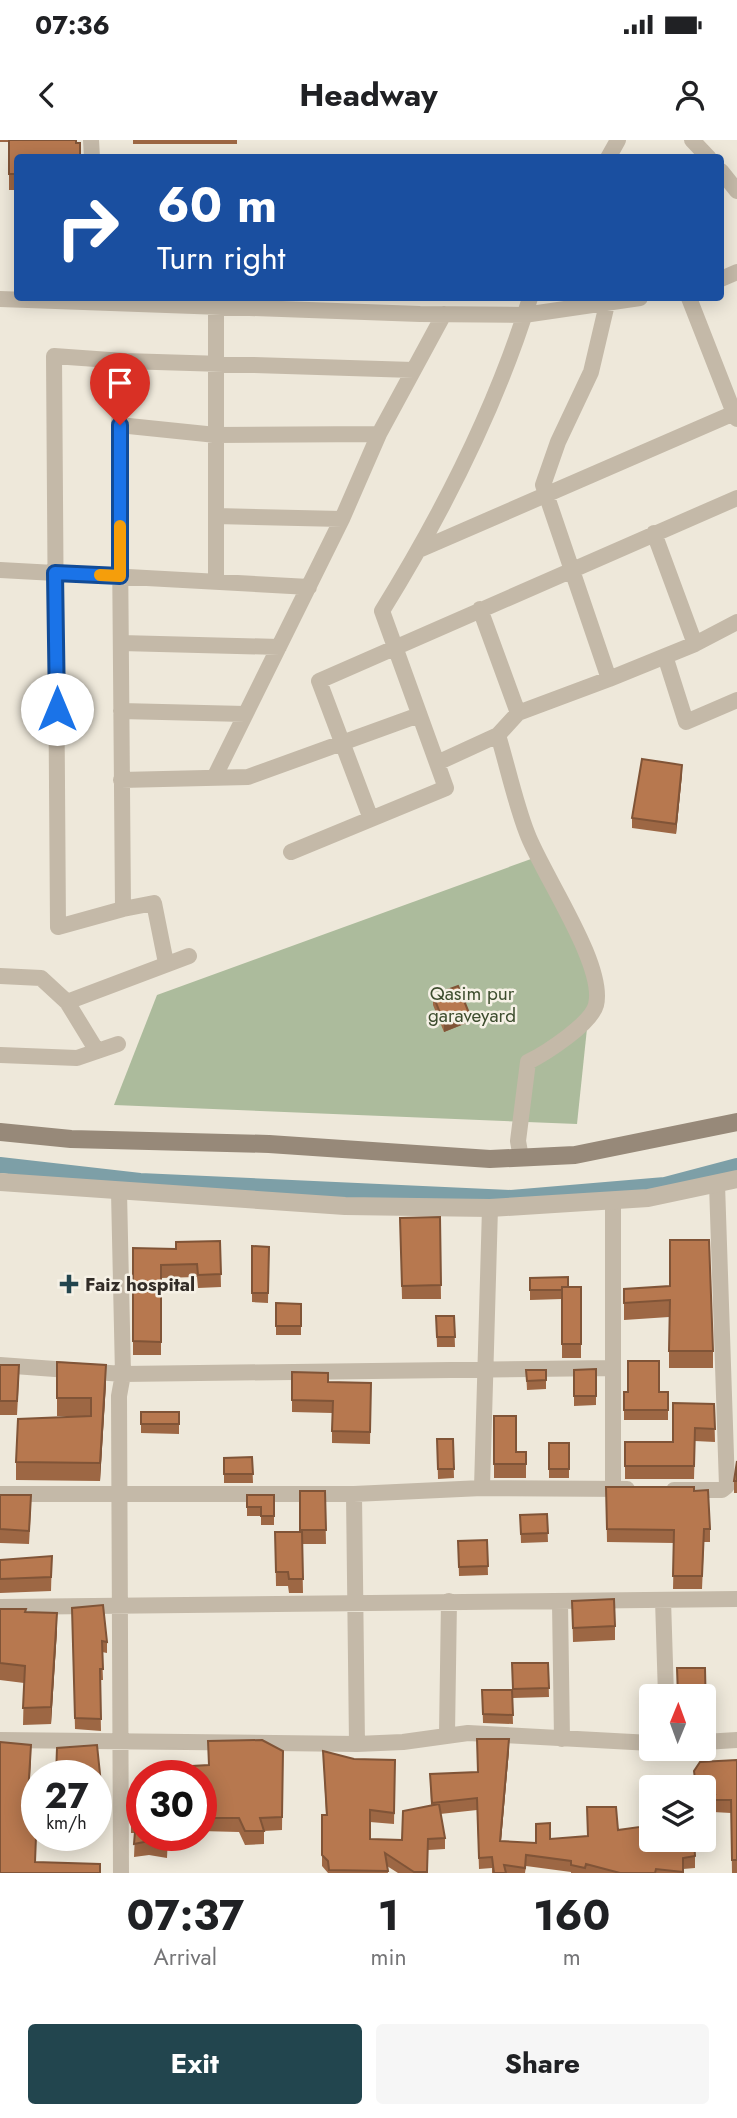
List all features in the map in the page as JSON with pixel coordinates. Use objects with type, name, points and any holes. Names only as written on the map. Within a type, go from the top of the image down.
[{"type":"main road","points":[[0,1132],[71,1139],[269,1144],[490,1159],[575,1156],[737,1122]]},
{"type":"street","points":[[692,140],[705,154]]},
{"type":"street","points":[[724,175],[737,191]]},
{"type":"street","points":[[54,301],[524,315],[624,301]]},
{"type":"street","points":[[291,852],[446,788],[382,611],[419,550],[499,386],[529,301]]},
{"type":"street","points":[[419,550],[736,415],[690,301]]},
{"type":"street","points":[[607,304],[591,372],[558,442],[543,485],[609,679]]},
{"type":"street","points":[[216,307],[216,582]]},
{"type":"street","points":[[214,778],[342,519],[379,434],[444,314]]},
{"type":"street","points":[[166,964],[154,903],[58,927],[54,356],[124,361],[413,370]]},
{"type":"street","points":[[123,909],[120,425],[124,361]]},
{"type":"street","points":[[120,425],[216,435],[379,434]]},
{"type":"street","points":[[370,819],[320,681],[571,569],[737,499]]},
{"type":"street","points":[[216,516],[342,519]]},
{"type":"street","points":[[654,533],[695,644]]},
{"type":"street","points":[[0,570],[309,587]]},
{"type":"street","points":[[480,609],[518,713]]},
{"type":"street","points":[[437,763],[498,735],[518,713],[695,644],[737,622]]},
{"type":"street","points":[[121,643],[279,647]]},
{"type":"street","points":[[665,656],[686,722],[737,700]]},
{"type":"street","points":[[121,711],[245,714]]},
{"type":"street","points":[[121,780],[248,777],[419,715]]},
{"type":"street","points":[[498,735],[527,834],[568,915],[598,986],[596,1008],[555,1049],[528,1062],[518,1141],[521,1158]]},
{"type":"street","points":[[67,1002],[189,956]]},
{"type":"street","points":[[0,976],[41,978],[67,1002],[97,1051]]},
{"type":"street","points":[[0,1055],[76,1058],[118,1044]]},
{"type":"street","points":[[0,1182],[345,1206],[490,1208],[648,1198],[737,1180]]},
{"type":"street","points":[[0,1494],[354,1494],[482,1488],[722,1490],[727,1486],[717,1184]]},
{"type":"street","points":[[119,1192],[123,1374],[118,1396],[121,1873]]},
{"type":"street","points":[[613,1201],[613,1489]]},
{"type":"street","points":[[482,1488],[490,1208]]},
{"type":"street","points":[[0,1365],[123,1374],[611,1368]]},
{"type":"street","points":[[354,1494],[357,1744]]},
{"type":"street","points":[[0,1607],[737,1599]]},
{"type":"street","points":[[663,1600],[666,1684]]},
{"type":"street","points":[[447,1734],[449,1601]]},
{"type":"street","points":[[560,1603],[562,1739]]},
{"type":"street","points":[[0,1740],[119,1739],[357,1744],[403,1742],[447,1734],[639,1742]]},
{"type":"street","points":[[716,1741],[737,1740]]},
{"type":"green space","name":"Qasim pur garaveyard","points":[[531,859],[593,971],[577,1124],[114,1105],[157,995]]},
{"type":"building","points":[[9,140],[76,140],[76,143],[80,143],[80,154],[14,154],[14,174],[9,174]]},
{"type":"building","points":[[642,759],[682,765],[676,824],[632,818]]},
{"type":"building","points":[[458,986],[469,1013],[444,1023],[433,995]]},
{"type":"building","points":[[440,1217],[441,1285],[402,1286],[400,1218]]},
{"type":"building","points":[[670,1240],[709,1240],[713,1351],[669,1351],[670,1300],[624,1303],[624,1289],[670,1286]]},
{"type":"building","points":[[220,1241],[221,1274],[198,1275],[197,1264],[161,1265],[161,1342],[133,1341],[133,1248],[176,1249],[176,1242]]},
{"type":"building","points":[[252,1246],[269,1247],[268,1293],[252,1293]]},
{"type":"building","points":[[568,1277],[568,1287],[562,1287],[562,1290],[530,1290],[530,1278]]},
{"type":"building","points":[[562,1287],[581,1287],[581,1344],[562,1344]]},
{"type":"building","points":[[276,1303],[301,1304],[301,1326],[276,1326]]},
{"type":"building","points":[[436,1316],[454,1316],[455,1337],[437,1337]]},
{"type":"building","points":[[628,1361],[659,1361],[659,1392],[668,1392],[668,1410],[624,1410],[624,1392],[628,1392]]},
{"type":"building","points":[[57,1362],[106,1365],[100,1463],[16,1462],[18,1419],[91,1416],[91,1398],[57,1398]]},
{"type":"building","points":[[0,1365],[19,1365],[17,1401],[0,1401]]},
{"type":"building","points":[[596,1369],[596,1396],[574,1396],[574,1370]]},
{"type":"building","points":[[526,1370],[546,1370],[546,1380],[527,1381]]},
{"type":"building","points":[[292,1372],[328,1373],[328,1382],[371,1383],[370,1432],[332,1431],[333,1401],[292,1400]]},
{"type":"building","points":[[673,1403],[714,1404],[715,1429],[695,1428],[694,1466],[625,1466],[625,1442],[673,1442]]},
{"type":"building","points":[[141,1412],[179,1412],[179,1424],[141,1424]]},
{"type":"building","points":[[494,1416],[516,1416],[516,1452],[526,1452],[526,1464],[494,1464]]},
{"type":"building","points":[[437,1439],[453,1439],[454,1469],[438,1469]]},
{"type":"building","points":[[549,1443],[569,1443],[569,1469],[549,1469]]},
{"type":"building","points":[[252,1457],[253,1474],[224,1474],[224,1458]]},
{"type":"building","points":[[606,1487],[694,1487],[694,1491],[708,1490],[710,1529],[704,1529],[702,1576],[673,1576],[674,1530],[607,1529]]},
{"type":"building","points":[[300,1491],[325,1491],[326,1530],[300,1530]]},
{"type":"building","points":[[0,1495],[31,1495],[29,1531],[0,1529]]},
{"type":"building","points":[[247,1495],[274,1495],[274,1516],[261,1516],[261,1507],[247,1507]]},
{"type":"building","points":[[547,1514],[548,1533],[521,1534],[520,1515]]},
{"type":"building","points":[[275,1532],[302,1532],[303,1579],[289,1579],[288,1572],[276,1572]]},
{"type":"building","points":[[487,1540],[488,1566],[459,1567],[458,1541]]},
{"type":"building","points":[[52,1556],[51,1577],[0,1579],[0,1560]]},
{"type":"building","points":[[614,1599],[615,1626],[573,1628],[572,1601]]},
{"type":"building","points":[[103,1605],[107,1642],[102,1641],[101,1719],[75,1718],[72,1608]]},
{"type":"building","points":[[0,1609],[57,1613],[51,1707],[23,1708],[25,1666],[0,1663]]},
{"type":"building","points":[[512,1663],[548,1663],[549,1688],[513,1689]]},
{"type":"building","points":[[677,1668],[705,1668],[705,1684],[678,1684]]},
{"type":"building","points":[[482,1690],[512,1690],[513,1715],[483,1714]]},
{"type":"building","points":[[477,1739],[509,1739],[500,1841],[536,1843],[536,1824],[550,1823],[550,1839],[588,1836],[587,1807],[616,1807],[618,1830],[639,1827],[639,1852],[695,1852],[695,1856],[683,1858],[683,1872],[656,1869],[655,1873],[620,1873],[586,1864],[585,1868],[571,1865],[571,1861],[526,1855],[525,1868],[504,1865],[506,1873],[494,1873],[492,1857],[479,1858],[477,1798],[432,1803],[430,1774],[478,1772]]},
{"type":"building","points":[[262,1740],[283,1751],[282,1817],[260,1818],[264,1831],[245,1831],[239,1818],[217,1818],[217,1760],[209,1760],[208,1741]]},
{"type":"building","points":[[0,1742],[31,1745],[30,1760],[21,1760],[21,1851],[35,1851],[35,1862],[100,1864],[100,1873],[0,1873]]},
{"type":"building","points":[[97,1745],[99,1760],[57,1760],[57,1748]]},
{"type":"building","points":[[323,1751],[354,1759],[395,1760],[394,1813],[370,1810],[370,1839],[402,1840],[403,1811],[439,1804],[445,1838],[428,1839],[427,1872],[414,1872],[385,1853],[388,1871],[329,1870],[328,1861],[322,1855],[322,1815],[327,1815]]},
{"type":"building","points":[[737,1760],[737,1860],[732,1860],[731,1800],[716,1800],[716,1775],[694,1775],[700,1762]]},
{"type":"waterway","points":[[0,1165],[140,1181],[511,1198],[665,1185],[737,1166]]},
{"type":"slow traffic","points":[[100,575],[120,576],[120,526]]},
{"type":"place","name":"Faiz hospital","points":[[69,1284]]},
{"type":"route","points":[[57,709],[55,573],[120,576],[120,425]]}]
